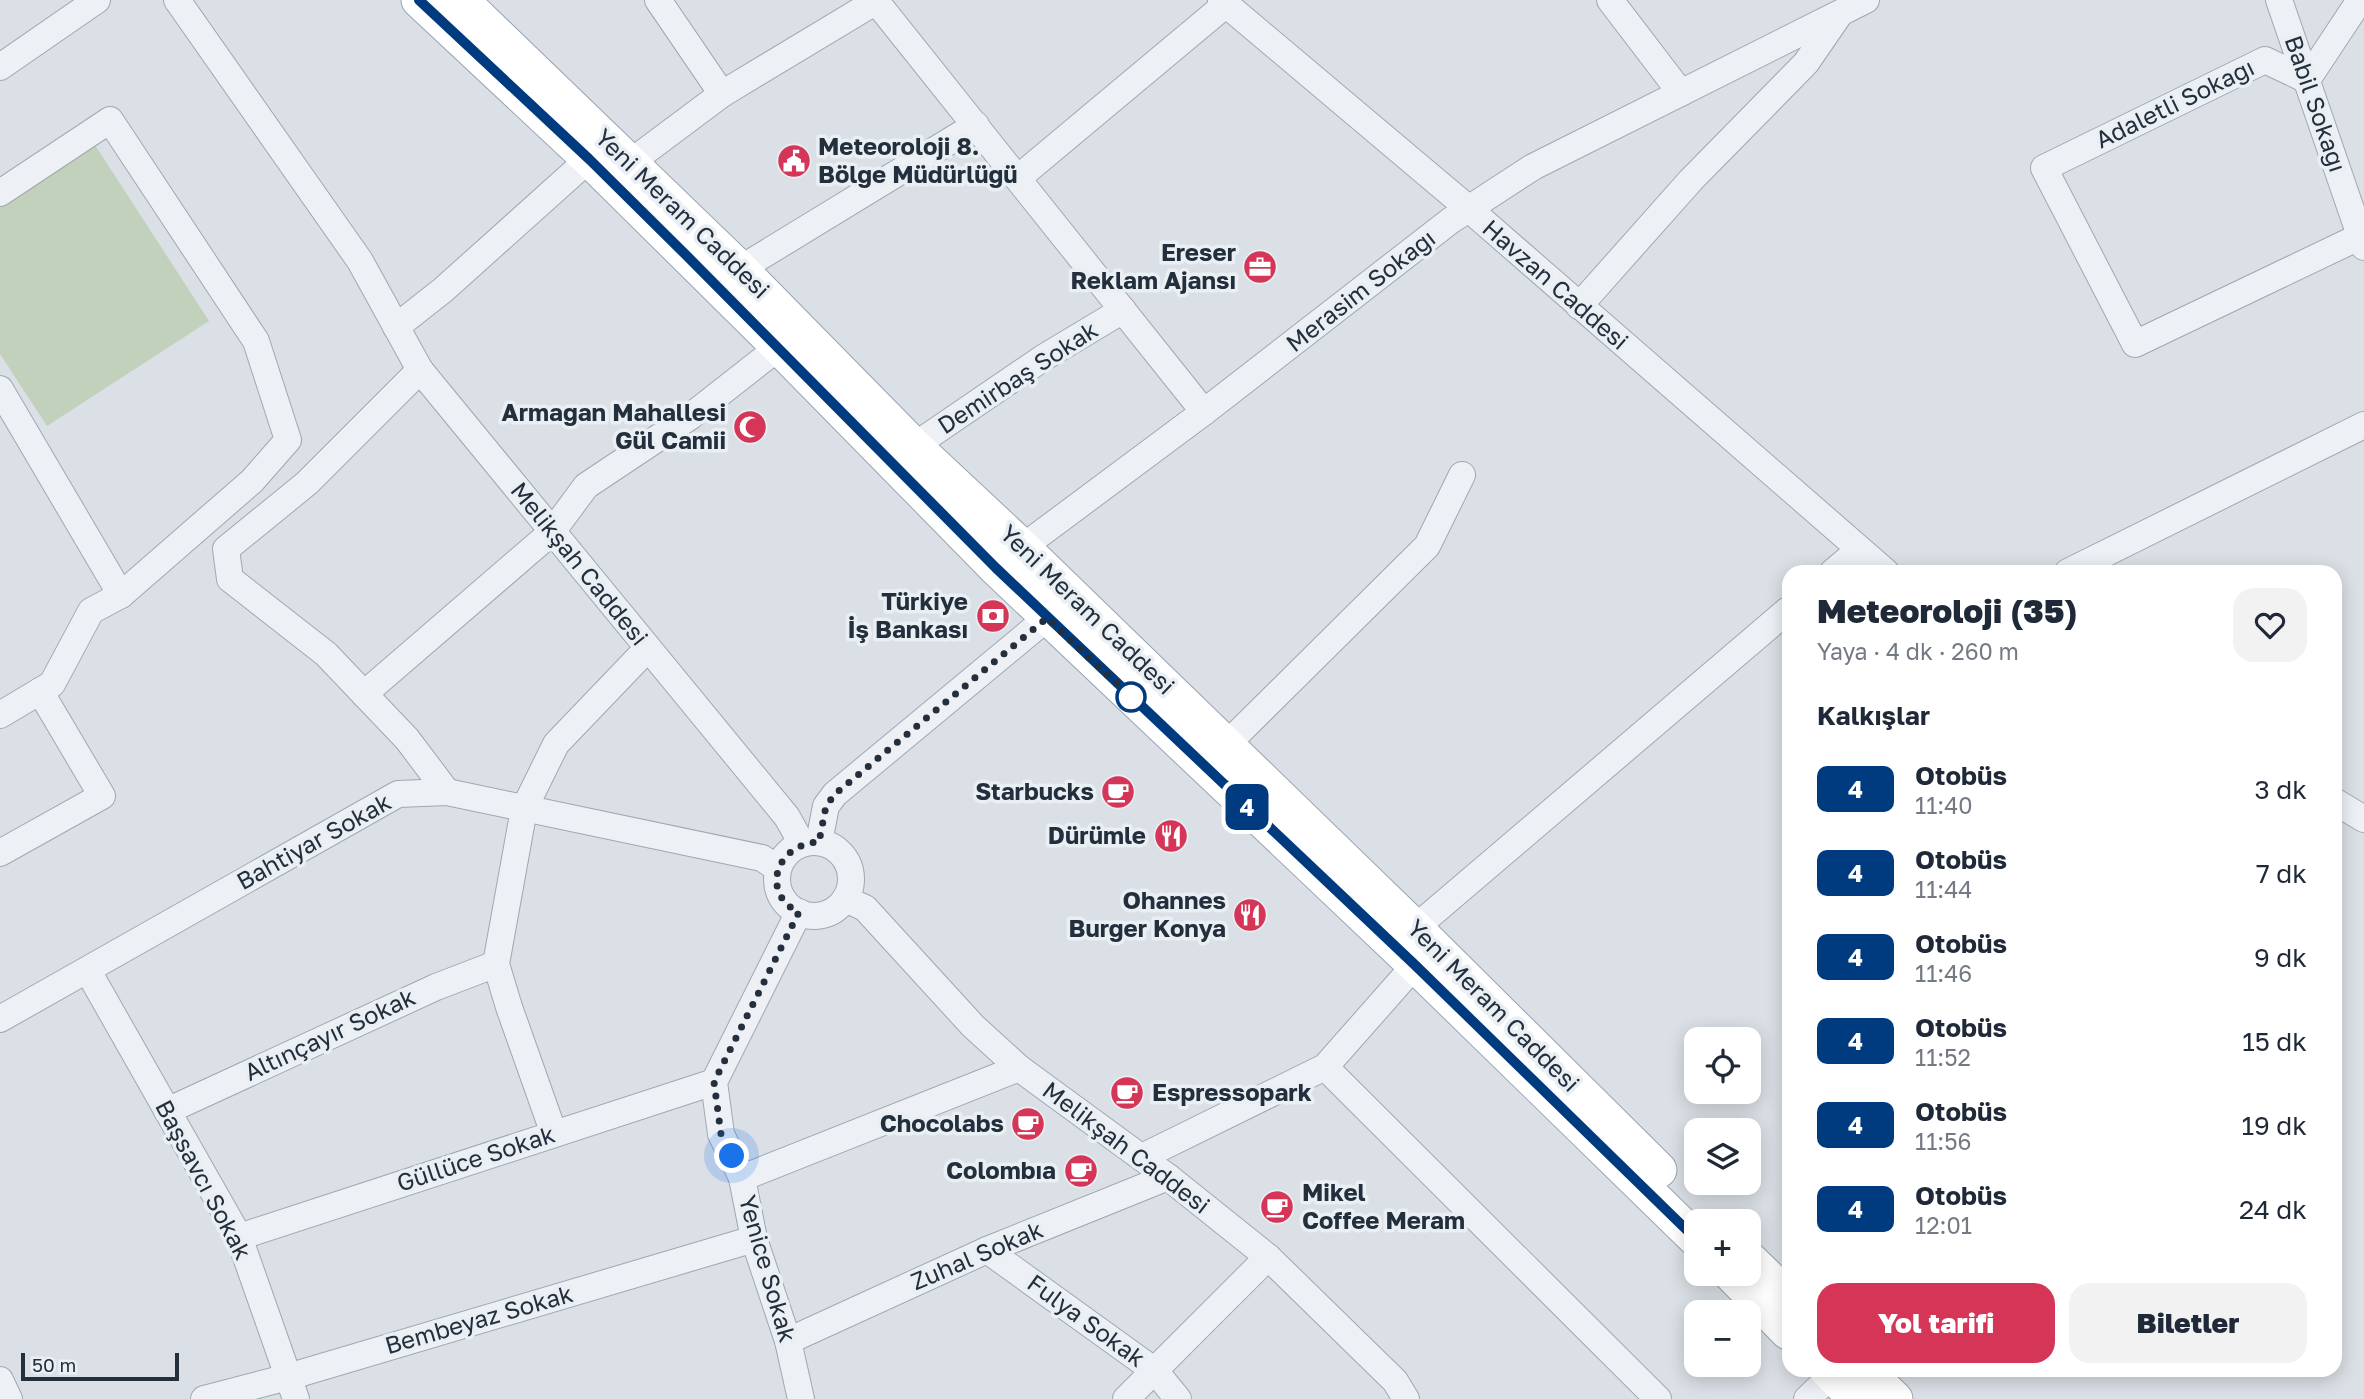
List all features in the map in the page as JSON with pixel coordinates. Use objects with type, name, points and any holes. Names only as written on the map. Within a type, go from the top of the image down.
[{"type":"main road","name":"Yeni Meram Caddesi","points":[[419,0],[589,159],[779,347],[1009,558],[1226,745],[1699,1209]]},
{"type":"main road","name":"Yeni Meram Caddesi","points":[[461,0],[740,269],[914,446],[1009,558],[1047,618],[1415,965],[1684,1227]]},
{"type":"main road","points":[[1761,1271],[1782,1291]]},
{"type":"main road","points":[[1743,1286],[1782,1326]]},
{"type":"main road","points":[[1845,1379],[1895,1399]]},
{"type":"street","points":[[0,67],[97,0]]},
{"type":"street","name":"Melikşah Caddesi","points":[[177,0],[359,261],[420,370],[787,817],[811,843],[831,846],[841,853],[848,863],[851,875],[850,888],[845,899],[865,908],[973,1026],[1018,1068],[1142,1157],[1268,1257],[1395,1381],[1406,1399]]},
{"type":"street","points":[[658,0],[722,94]]},
{"type":"street","points":[[631,162],[722,94],[876,0],[1204,412]]},
{"type":"street","points":[[1610,0],[1681,93]]},
{"type":"street","name":"Merasim Sokağı","points":[[1009,558],[1469,209],[1533,167],[1866,0]]},
{"type":"street","name":"Babil Sokağı","points":[[2279,0],[2306,80],[2357,197],[2362,242]]},
{"type":"street","points":[[2306,80],[2360,0]]},
{"type":"street","points":[[1018,178],[1223,2]]},
{"type":"street","name":"Havzan Caddesi","points":[[1223,2],[1469,209],[1877,565]]},
{"type":"street","points":[[1579,306],[1690,180],[1806,63],[1840,13]]},
{"type":"street","name":"Adaletli Sokağı","points":[[2306,80],[2265,60],[2044,168],[2134,344],[2362,242]]},
{"type":"street","points":[[0,193],[110,120],[256,341],[288,440],[252,481],[121,595],[91,611],[52,684],[0,715]]},
{"type":"street","points":[[740,269],[976,125]]},
{"type":"street","points":[[396,327],[443,290],[589,159]]},
{"type":"street","name":"Demirbaş Sokak","points":[[914,446],[1043,358],[1123,310]]},
{"type":"street","points":[[364,694],[552,533],[586,486],[691,416],[779,347]]},
{"type":"street","points":[[420,370],[307,483],[226,549],[230,579],[326,654],[407,739],[447,792]]},
{"type":"street","points":[[0,389],[121,595]]},
{"type":"street","points":[[2082,565],[2364,425]]},
{"type":"street","points":[[1226,745],[1427,546],[1462,475]]},
{"type":"street","points":[[1841,565],[1859,550]]},
{"type":"street","points":[[1415,928],[1782,615]]},
{"type":"street","points":[[845,899],[828,913],[817,916],[799,912],[786,903],[780,893],[778,869],[783,858],[792,849],[811,843],[826,806],[835,794],[1047,618]]},
{"type":"street","points":[[554,1134],[496,964],[524,809],[556,744],[648,649]]},
{"type":"street","points":[[0,853],[102,796],[40,691]]},
{"type":"street","name":"Bahtiyar Sokak","points":[[0,1019],[398,794],[447,792],[762,858],[778,869]]},
{"type":"street","points":[[2342,806],[2364,819]]},
{"type":"street","points":[[714,1082],[799,912]]},
{"type":"street","name":"Altınçayır Sokak","points":[[167,1111],[436,987],[496,964]]},
{"type":"street","points":[[1142,1157],[1325,1067],[1415,965]]},
{"type":"street","name":"Başsavcı Sokak","points":[[88,971],[239,1237],[292,1388]]},
{"type":"street","points":[[1325,1067],[1658,1399]]},
{"type":"street","points":[[742,1178],[1018,1068]]},
{"type":"street","name":"Güllüce Sokak","points":[[239,1237],[714,1082]]},
{"type":"street","name":"Yenice Sokak","points":[[714,1082],[721,1134],[742,1178],[754,1239],[788,1341],[801,1399]]},
{"type":"street","name":"Zuhal Sokak","points":[[788,1341],[987,1250],[1168,1177]]},
{"type":"street","name":"Bembeyaz Sokak","points":[[204,1399],[292,1388],[754,1239]]},
{"type":"street","name":"Fulya Sokak","points":[[987,1250],[1155,1371],[1178,1399]]},
{"type":"street","points":[[1126,1399],[1268,1257]]},
{"type":"street","points":[[1807,1399],[1845,1379]]},
{"type":"street","points":[[0,1380],[9,1399]]},
{"type":"green space","points":[[95,145],[209,321],[47,426],[0,354],[0,207]]},
{"type":"bus line","name":"4","points":[[419,0],[589,159],[1047,618],[1415,965],[1684,1227]]},
{"type":"place","name":"Meteoroloji 8. Bölge Müdürlüğü","points":[[794,161]]},
{"type":"place","name":"Ereser Reklam Ajansı","points":[[1260,267]]},
{"type":"place","name":"Armağan Mahallesi Gül Camii","points":[[750,427]]},
{"type":"place","name":"Türkiye İş Bankası","points":[[993,616]]},
{"type":"place","name":"Starbucks","points":[[1118,792]]},
{"type":"place","name":"Dürümle","points":[[1171,836]]},
{"type":"place","name":"Ohannes Burger Konya","points":[[1250,915]]},
{"type":"place","name":"Espressopark","points":[[1127,1093]]},
{"type":"place","name":"Chocolabs","points":[[1028,1124]]},
{"type":"place","name":"Colombıa","points":[[1081,1171]]},
{"type":"place","name":"Mikel Coffee Meram","points":[[1277,1207]]},
{"type":"route","points":[[732,1156],[721,1134],[714,1082],[799,912],[786,903],[780,893],[778,869],[783,858],[792,849],[802,844],[819,842],[826,806],[835,794],[1047,618],[1131,697]]}]
